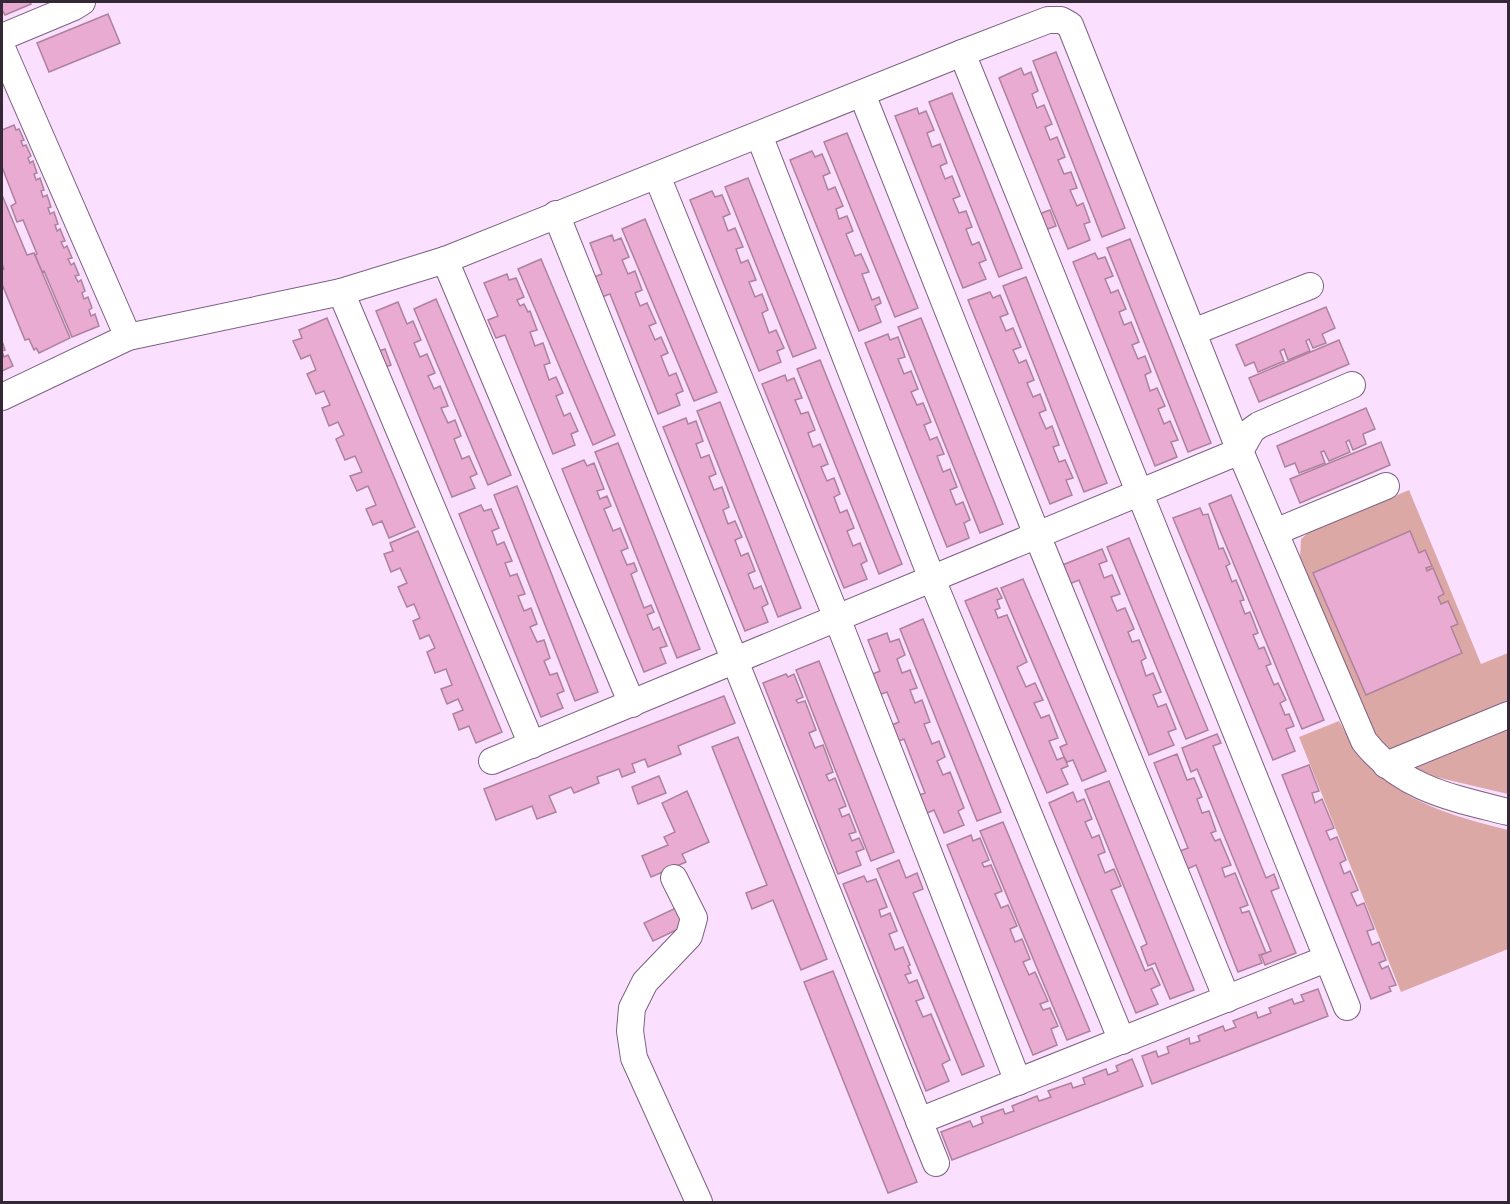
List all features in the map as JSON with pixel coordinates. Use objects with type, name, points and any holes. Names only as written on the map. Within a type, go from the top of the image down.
[{"type":"street","points":[[2,37],[82,2]]},
{"type":"street","points":[[2,397],[128,337],[341,292],[445,260],[962,53],[1048,20],[1061,20],[1070,25],[1240,451],[1364,741],[1386,765],[1426,790],[1509,812]]},
{"type":"street","points":[[2,48],[10,94],[128,337]]},
{"type":"street","points":[[962,53],[1347,1007]]},
{"type":"street","points":[[862,94],[1037,535],[1227,999]]},
{"type":"street","points":[[759,135],[932,579],[1122,1041]]},
{"type":"street","points":[[657,176],[837,618],[1018,1082]]},
{"type":"street","points":[[556,214],[936,1163]]},
{"type":"street","points":[[445,260],[632,704]]},
{"type":"street","points":[[1193,332],[1310,286]]},
{"type":"street","points":[[341,292],[532,745]]},
{"type":"street","points":[[492,761],[1240,451],[1252,430],[1352,385]]},
{"type":"street","points":[[1275,532],[1386,486]]},
{"type":"street","points":[[1386,765],[1509,715]]},
{"type":"street","points":[[674,878],[694,918],[689,936],[645,982],[632,1008],[630,1031],[634,1058],[699,1203]]},
{"type":"street","points":[[919,1121],[1326,959]]},
{"type":"shaded area","points":[[1409,490],[1481,664],[1508,653],[1508,794],[1427,775],[1394,754],[1377,737],[1359,703],[1300,558],[1301,539],[1308,533]]},
{"type":"shaded area","points":[[1339,721],[1354,746],[1370,766],[1389,783],[1409,796],[1455,815],[1508,830],[1508,949],[1401,992],[1299,737]]},
{"type":"building","points":[[2,2],[30,2],[31,4],[5,15]]},
{"type":"building","points":[[108,14],[120,43],[49,72],[37,43]]},
{"type":"building","points":[[1056,52],[1125,228],[1102,237],[1033,61]]},
{"type":"building","points":[[1021,68],[1024,75],[1031,72],[1038,91],[1032,94],[1037,108],[1044,105],[1052,124],[1045,127],[1050,140],[1057,137],[1065,157],[1058,160],[1064,174],[1071,172],[1077,188],[1070,190],[1077,206],[1083,203],[1090,222],[1084,224],[1090,240],[1068,249],[999,78]]},
{"type":"building","points":[[952,93],[1022,268],[999,277],[929,102]]},
{"type":"building","points":[[917,108],[919,114],[926,111],[934,130],[927,133],[932,147],[940,144],[947,163],[940,166],[945,179],[952,176],[960,196],[953,199],[959,213],[966,211],[972,227],[966,229],[972,245],[979,242],[986,260],[979,263],[986,279],[963,288],[895,116]]},
{"type":"building","points":[[14,125],[16,130],[19,129],[24,140],[21,141],[23,146],[26,145],[31,156],[28,158],[30,163],[33,161],[37,173],[34,174],[36,180],[40,178],[44,190],[41,191],[43,197],[47,195],[51,207],[48,208],[50,214],[54,212],[58,224],[55,225],[57,231],[60,229],[65,241],[61,242],[64,248],[67,246],[72,258],[68,259],[71,265],[74,263],[79,275],[75,276],[78,282],[81,280],[85,291],[82,293],[84,299],[88,297],[92,308],[89,310],[91,316],[95,314],[99,326],[72,337],[44,271],[42,272],[23,220],[17,222],[11,206],[16,203],[2,167],[2,130]]},
{"type":"building","points":[[847,133],[918,308],[895,317],[824,142]]},
{"type":"building","points":[[812,151],[815,157],[822,154],[830,173],[823,176],[828,190],[835,187],[843,206],[836,209],[839,219],[847,216],[853,231],[846,234],[855,256],[861,254],[869,272],[862,274],[872,300],[879,297],[881,303],[875,306],[881,322],[859,331],[790,160]]},
{"type":"building","points":[[748,178],[816,348],[793,357],[725,187]]},
{"type":"building","points":[[712,191],[715,197],[722,195],[730,214],[723,217],[728,231],[735,228],[743,247],[736,249],[741,263],[748,260],[756,280],[749,282],[755,297],[762,294],[768,310],[762,313],[769,333],[776,330],[784,348],[777,351],[781,362],[759,371],[690,200]]},
{"type":"building","points":[[2,195],[27,255],[34,253],[70,338],[39,353],[36,348],[34,350],[29,339],[25,340],[2,284],[2,270],[4,269],[2,264]]},
{"type":"building","points":[[1050,210],[1056,226],[1045,230],[1039,214]]},
{"type":"building","points":[[645,219],[717,392],[694,401],[622,229]]},
{"type":"building","points":[[612,235],[614,241],[621,238],[629,257],[622,260],[628,274],[635,271],[642,290],[635,293],[640,306],[647,303],[656,323],[649,326],[655,340],[661,337],[668,353],[661,356],[669,376],[676,373],[683,391],[676,394],[680,405],[658,414],[610,294],[596,299],[588,279],[602,274],[590,243]]},
{"type":"building","points":[[1130,239],[1211,443],[1188,452],[1107,248]]},
{"type":"building","points":[[1095,253],[1098,259],[1105,257],[1113,276],[1105,279],[1111,293],[1118,290],[1126,309],[1119,312],[1124,325],[1131,322],[1139,342],[1132,345],[1138,359],[1145,356],[1151,372],[1145,375],[1150,391],[1157,388],[1165,406],[1158,409],[1164,424],[1170,421],[1178,440],[1171,442],[1177,457],[1155,466],[1073,262]]},
{"type":"building","points":[[541,259],[615,435],[593,445],[518,269]]},
{"type":"building","points":[[507,274],[509,280],[516,278],[524,297],[517,300],[520,306],[524,304],[528,312],[530,311],[537,330],[530,332],[535,346],[543,343],[550,363],[544,365],[549,380],[556,377],[563,393],[556,396],[564,416],[570,413],[578,431],[571,434],[575,445],[553,454],[505,335],[496,338],[488,320],[498,316],[484,283]]},
{"type":"building","points":[[1026,277],[1107,483],[1084,492],[1003,286]]},
{"type":"building","points":[[990,292],[993,298],[1000,295],[1008,314],[1000,317],[1006,331],[1013,328],[1021,347],[1013,350],[1019,363],[1026,360],[1034,380],[1027,383],[1033,397],[1040,394],[1046,410],[1039,413],[1046,429],[1052,426],[1059,445],[1053,447],[1059,462],[1065,460],[1073,478],[1066,480],[1072,495],[1050,504],[968,300]]},
{"type":"building","points":[[436,299],[511,475],[488,485],[414,309]]},
{"type":"building","points":[[398,302],[407,324],[413,321],[421,340],[414,343],[420,357],[427,354],[435,373],[428,376],[434,389],[440,386],[448,406],[441,408],[448,423],[455,420],[461,436],[454,439],[462,459],[469,456],[477,474],[470,477],[475,488],[452,497],[376,311]]},
{"type":"building","points":[[1326,307],[1335,328],[1322,334],[1326,343],[1313,348],[1309,339],[1306,341],[1310,351],[1288,360],[1284,349],[1280,351],[1284,361],[1258,372],[1254,362],[1245,366],[1236,345]]},
{"type":"building","points":[[327,318],[415,527],[389,538],[382,521],[373,525],[366,509],[376,505],[368,486],[357,491],[350,476],[362,472],[355,456],[345,460],[336,439],[344,435],[338,422],[329,426],[322,408],[330,405],[324,391],[316,394],[307,374],[316,370],[310,355],[301,359],[293,341],[302,338],[299,330]]},
{"type":"building","points":[[921,318],[1003,524],[980,533],[898,327]]},
{"type":"building","points":[[888,334],[890,340],[898,337],[905,357],[898,359],[904,374],[911,371],[918,389],[911,392],[917,405],[923,403],[931,422],[924,425],[930,440],[937,437],[944,454],[937,456],[943,472],[950,469],[957,487],[950,490],[956,505],[963,502],[970,520],[964,523],[969,538],[947,547],[865,343]]},
{"type":"building","points":[[1339,340],[1349,364],[1259,402],[1249,378]]},
{"type":"building","points":[[385,349],[391,365],[383,368],[376,352]]},
{"type":"building","points":[[2,351],[4,357],[8,355],[13,366],[2,371]]},
{"type":"building","points":[[820,360],[902,564],[879,574],[797,369]]},
{"type":"building","points":[[785,375],[787,381],[794,378],[802,398],[795,400],[801,414],[808,412],[815,430],[808,433],[813,447],[820,444],[828,464],[821,467],[827,481],[834,478],[840,494],[834,497],[840,513],[847,510],[854,528],[847,531],[853,546],[860,543],[867,561],[861,564],[867,579],[844,588],[762,384]]},
{"type":"building","points":[[720,402],[801,608],[778,617],[697,411]]},
{"type":"building","points":[[1366,408],[1375,429],[1363,434],[1366,444],[1353,450],[1349,440],[1346,442],[1350,452],[1329,461],[1324,451],[1321,452],[1325,463],[1299,473],[1295,463],[1285,467],[1277,446]]},
{"type":"building","points":[[686,418],[688,424],[696,421],[703,441],[696,444],[701,458],[709,455],[716,474],[709,477],[714,490],[722,487],[729,507],[723,510],[728,524],[735,521],[742,537],[735,540],[741,556],[748,553],[755,571],[748,574],[754,589],[761,586],[768,604],[762,607],[768,622],[745,631],[663,427]]},
{"type":"building","points":[[1381,442],[1390,465],[1300,503],[1290,479]]},
{"type":"building","points":[[618,443],[700,649],[677,658],[595,452]]},
{"type":"building","points":[[584,460],[587,466],[594,463],[604,489],[597,491],[600,499],[607,496],[611,506],[604,509],[613,531],[620,528],[628,548],[621,551],[627,565],[634,563],[637,571],[631,574],[644,608],[651,605],[654,612],[647,615],[653,630],[659,627],[667,646],[660,648],[666,663],[644,672],[562,469]]},
{"type":"building","points":[[517,486],[598,692],[575,701],[494,495]]},
{"type":"building","points":[[1231,495],[1324,720],[1302,729],[1209,504]]},
{"type":"building","points":[[481,505],[484,511],[491,509],[499,528],[492,531],[497,545],[504,542],[512,561],[505,563],[510,576],[517,574],[525,594],[518,596],[524,611],[531,608],[537,624],[530,627],[537,642],[544,640],[550,658],[544,661],[550,675],[557,673],[564,691],[557,694],[563,708],[541,717],[459,514]]},
{"type":"building","points":[[1200,508],[1203,515],[1208,514],[1219,549],[1223,548],[1230,564],[1226,566],[1232,582],[1236,580],[1244,600],[1240,601],[1245,614],[1250,612],[1258,633],[1253,635],[1259,649],[1264,647],[1271,664],[1266,666],[1274,685],[1278,683],[1286,700],[1280,703],[1285,715],[1289,714],[1294,726],[1286,729],[1295,751],[1273,760],[1173,518]]},
{"type":"building","points":[[418,531],[502,732],[476,743],[469,726],[459,730],[453,714],[463,710],[458,699],[447,704],[441,689],[452,685],[446,669],[435,673],[427,652],[435,648],[429,635],[420,639],[413,621],[420,618],[414,604],[407,607],[398,587],[407,583],[400,568],[391,572],[384,554],[393,551],[390,543]]},
{"type":"building","points":[[1410,531],[1419,553],[1425,550],[1432,566],[1426,568],[1427,571],[1433,568],[1444,594],[1438,597],[1441,604],[1448,601],[1458,624],[1451,627],[1462,653],[1366,695],[1313,573]]},
{"type":"building","points":[[1129,538],[1208,730],[1186,739],[1107,547]]},
{"type":"building","points":[[1102,549],[1107,561],[1099,564],[1104,578],[1112,575],[1120,594],[1111,597],[1117,611],[1125,608],[1134,629],[1128,632],[1132,642],[1139,640],[1146,658],[1141,661],[1146,676],[1153,673],[1161,692],[1153,695],[1158,707],[1166,704],[1176,729],[1168,732],[1174,745],[1149,755],[1079,580],[1067,585],[1060,566]]},
{"type":"building","points":[[1023,579],[1106,771],[1082,781],[1073,760],[1067,762],[1064,757],[1060,747],[1067,744],[1001,588]]},
{"type":"building","points":[[997,588],[1002,598],[997,600],[1000,608],[995,610],[998,618],[1007,615],[1027,662],[1017,667],[1026,687],[1035,683],[1043,700],[1034,703],[1041,718],[1049,715],[1058,738],[1049,741],[1057,760],[1064,757],[1068,766],[1061,769],[1068,784],[1047,793],[965,601]]},
{"type":"building","points":[[923,619],[1001,812],[977,821],[900,629]]},
{"type":"building","points":[[887,633],[890,642],[899,639],[905,655],[897,659],[902,673],[910,670],[917,688],[910,690],[915,703],[922,700],[930,722],[924,724],[932,744],[939,741],[945,757],[937,761],[943,775],[950,772],[964,808],[958,811],[964,825],[944,833],[934,810],[923,815],[916,796],[925,793],[904,739],[896,742],[889,726],[899,722],[887,692],[876,696],[868,676],[880,671],[868,640]]},
{"type":"building","points":[[819,661],[894,852],[871,861],[796,670]]},
{"type":"building","points":[[786,674],[788,677],[794,674],[803,697],[796,700],[798,703],[805,701],[816,730],[809,733],[815,748],[823,745],[833,772],[826,775],[829,781],[835,778],[846,806],[839,809],[842,817],[849,814],[856,832],[849,834],[852,841],[859,838],[864,849],[856,852],[861,865],[838,874],[763,683]]},
{"type":"building","points":[[724,696],[735,723],[678,746],[681,754],[648,767],[645,759],[632,764],[635,772],[622,777],[619,769],[597,777],[599,783],[574,793],[571,787],[549,796],[556,812],[537,819],[532,806],[496,820],[484,789]]},
{"type":"building","points":[[1217,734],[1221,743],[1213,746],[1266,878],[1274,874],[1279,888],[1271,891],[1296,953],[1265,965],[1261,955],[1271,951],[1197,769],[1191,772],[1182,748]]},
{"type":"building","points":[[738,737],[827,959],[801,970],[773,900],[752,909],[746,893],[767,885],[712,747]]},
{"type":"building","points":[[1177,754],[1187,780],[1194,778],[1202,797],[1197,799],[1202,813],[1209,811],[1216,831],[1211,833],[1215,841],[1220,839],[1231,865],[1222,868],[1225,877],[1235,873],[1248,905],[1240,908],[1242,913],[1249,911],[1266,953],[1259,955],[1262,963],[1238,972],[1196,865],[1183,871],[1175,853],[1188,848],[1154,763]]},
{"type":"building","points":[[1309,765],[1319,791],[1312,793],[1315,803],[1322,799],[1334,828],[1326,831],[1330,840],[1337,837],[1346,860],[1340,863],[1344,874],[1350,871],[1358,890],[1351,893],[1357,906],[1364,903],[1374,929],[1367,931],[1372,945],[1379,942],[1386,960],[1379,963],[1382,969],[1388,966],[1396,985],[1389,987],[1391,991],[1371,999],[1282,775]]},
{"type":"building","points":[[659,776],[666,793],[638,804],[632,787]]},
{"type":"building","points":[[1109,781],[1194,990],[1170,999],[1155,963],[1148,966],[1141,947],[1147,944],[1085,790]]},
{"type":"building","points":[[687,791],[709,842],[682,854],[686,862],[651,877],[642,856],[668,845],[664,837],[675,832],[662,803]]},
{"type":"building","points":[[1073,792],[1077,802],[1084,799],[1092,819],[1085,822],[1092,838],[1099,835],[1105,852],[1098,855],[1105,873],[1114,869],[1121,886],[1111,890],[1145,971],[1152,968],[1160,985],[1151,989],[1158,1004],[1136,1013],[1049,803]]},
{"type":"building","points":[[1003,822],[1090,1031],[1067,1040],[980,831]]},
{"type":"building","points":[[971,835],[973,841],[980,838],[989,860],[982,863],[984,867],[991,865],[1002,891],[995,894],[1001,908],[1008,905],[1017,926],[1010,929],[1015,942],[1022,939],[1030,959],[1023,962],[1029,975],[1035,972],[1048,1001],[1040,1004],[1043,1010],[1050,1008],[1058,1026],[1051,1029],[1057,1045],[1033,1055],[947,845]]},
{"type":"building","points":[[899,860],[906,878],[917,873],[923,889],[913,893],[984,1066],[962,1075],[877,869]]},
{"type":"building","points":[[864,876],[867,882],[876,879],[887,907],[879,910],[881,917],[890,913],[897,931],[889,934],[895,950],[903,947],[910,965],[908,966],[911,973],[905,975],[909,983],[917,980],[924,998],[916,1001],[923,1017],[931,1014],[950,1060],[942,1064],[949,1081],[926,1091],[843,884]]},
{"type":"building","points":[[678,907],[687,925],[653,941],[644,923]]},
{"type":"building","points":[[833,971],[917,1182],[888,1193],[804,982]]},
{"type":"building","points":[[1318,989],[1328,1016],[1152,1084],[1142,1056],[1156,1051],[1158,1057],[1169,1053],[1167,1047],[1189,1038],[1190,1044],[1200,1041],[1198,1036],[1223,1026],[1225,1031],[1236,1027],[1233,1021],[1256,1012],[1258,1018],[1271,1013],[1269,1008],[1292,999],[1294,1004],[1304,1001],[1301,995]]},
{"type":"building","points":[[1132,1059],[1143,1086],[952,1160],[941,1132],[970,1121],[973,1127],[983,1123],[981,1117],[1003,1109],[1005,1114],[1014,1111],[1012,1106],[1037,1096],[1039,1101],[1051,1097],[1048,1091],[1071,1083],[1073,1088],[1085,1084],[1083,1078],[1106,1069],[1108,1075],[1118,1071],[1116,1066]]}]
